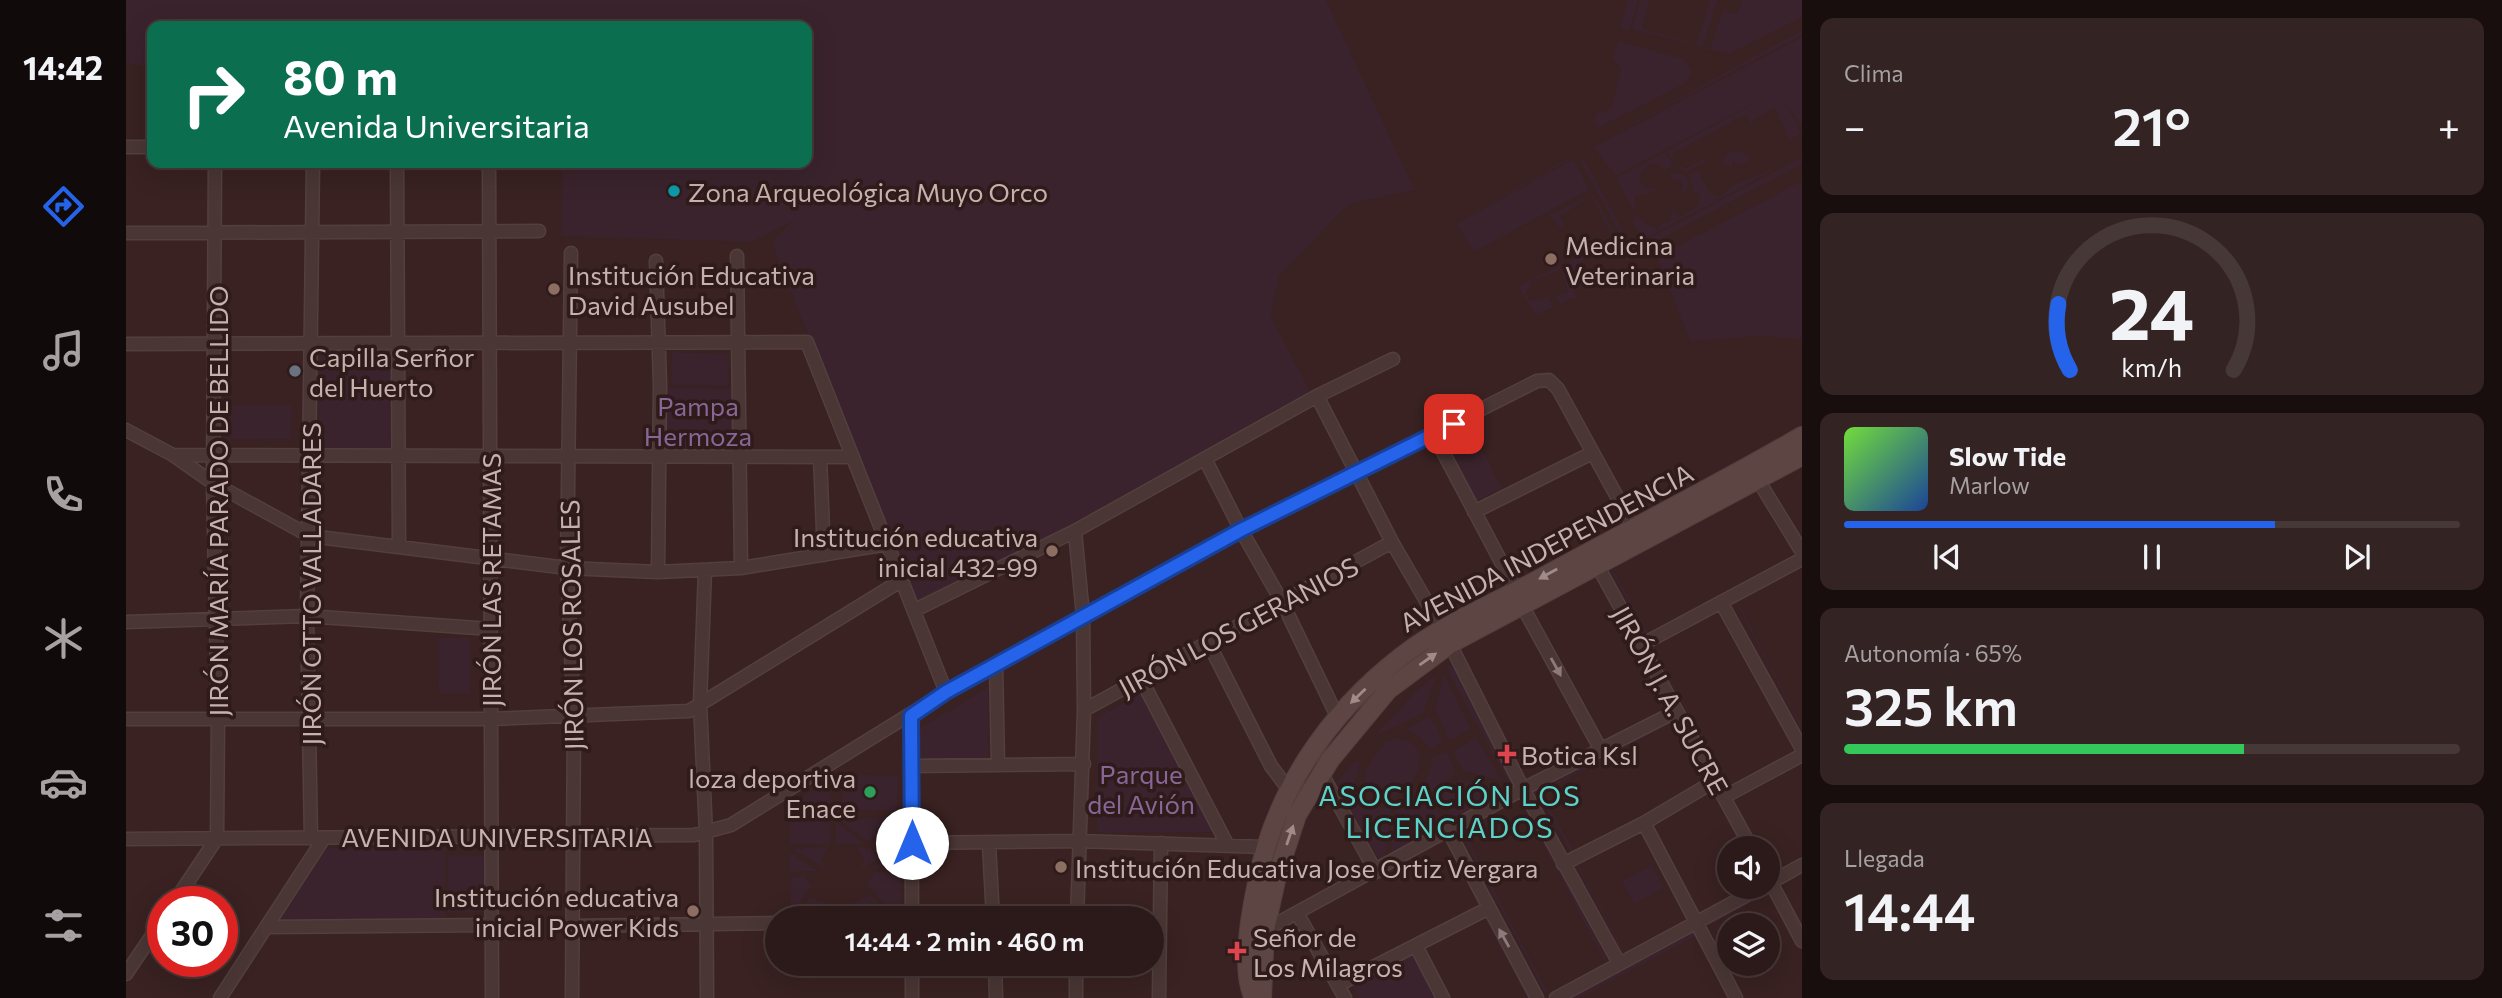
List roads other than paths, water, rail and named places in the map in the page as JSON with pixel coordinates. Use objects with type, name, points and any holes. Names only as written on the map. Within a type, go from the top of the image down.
[{"type":"street","points":[[126,147],[147,146]]},
{"type":"street","name":"JIRÓN MARÍA PARADO DE BELLIDO","points":[[215,168],[216,343],[213,483],[218,718],[217,838]]},
{"type":"street","name":"JIRÓN OTTO VALLADARES","points":[[313,168],[307,616],[308,719],[318,838]]},
{"type":"street","points":[[397,168],[399,547]]},
{"type":"street","name":"JIRÓN LAS RETAMAS","points":[[489,168],[492,998]]},
{"type":"street","points":[[126,233],[312,229],[539,231]]},
{"type":"street","name":"JIRÓN LOS ROSALES","points":[[571,253],[568,568],[574,716],[572,998]]},
{"type":"street","points":[[737,256],[741,569]]},
{"type":"street","points":[[656,261],[660,457],[658,572]]},
{"type":"street","points":[[126,344],[807,342],[946,692]]},
{"type":"street","points":[[915,610],[1075,531],[1317,396],[1393,359]]},
{"type":"street","name":"AVENIDA UNIVERSITARIA","points":[[126,839],[573,837],[706,833],[731,825],[946,692],[1241,530],[1537,381],[1549,380],[1558,388],[1592,453]]},
{"type":"street","points":[[1317,396],[1392,542],[1447,637],[1523,789],[1619,963]]},
{"type":"street","points":[[126,430],[173,455],[213,483],[310,536],[568,568],[658,572],[741,569],[888,544]]},
{"type":"street","points":[[1434,435],[1601,750]]},
{"type":"street","name":"AVENIDA INDEPENDENCIA","points":[[1254,998],[1248,963],[1250,916],[1265,847],[1289,790],[1310,751],[1337,716],[1404,654],[1447,637],[1704,501],[1754,473],[1802,436]]},
{"type":"street","points":[[1474,512],[1592,453],[1638,535]]},
{"type":"street","points":[[173,455],[853,457]]},
{"type":"street","name":"AVENIDA INDEPENDENCIA","points":[[1754,473],[1802,456]]},
{"type":"street","points":[[820,457],[824,555]]},
{"type":"street","points":[[1206,458],[1241,530],[1282,602],[1337,716]]},
{"type":"street","points":[[1754,473],[1802,552]]},
{"type":"street","points":[[1075,531],[1083,616],[1084,710],[1077,906]]},
{"type":"street","name":"JIRÓN LOS GERANIOS","points":[[1084,710],[1140,677],[1392,542]]},
{"type":"street","name":"JIRÓN J. A. SUCRE","points":[[1594,559],[1745,836]]},
{"type":"street","points":[[1641,645],[1802,559]]},
{"type":"street","points":[[705,570],[700,703],[706,833],[707,998]]},
{"type":"street","points":[[126,719],[491,719],[689,710],[902,580]]},
{"type":"street","points":[[1721,602],[1802,749]]},
{"type":"street","points":[[126,622],[307,616],[491,629]]},
{"type":"street","name":"AVENIDA INDEPENDENCIA","points":[[1262,998],[1265,930],[1297,815],[1358,723],[1388,690],[1447,637]]},
{"type":"street","points":[[1208,642],[1271,766],[1289,790]]},
{"type":"street","points":[[996,664],[998,765]]},
{"type":"street","points":[[1140,677],[1227,844]]},
{"type":"street","points":[[1265,930],[1376,872],[1523,789],[1676,711]]},
{"type":"street","points":[[911,716],[912,906]]},
{"type":"street","points":[[1724,797],[1802,755]]},
{"type":"street","points":[[911,766],[1084,764]]},
{"type":"street","points":[[1322,774],[1376,872]]},
{"type":"street","points":[[1563,864],[1644,823],[1715,781]]},
{"type":"street","points":[[1644,823],[1736,998]]},
{"type":"street","points":[[1449,832],[1487,909],[1537,998]]},
{"type":"street","points":[[185,886],[217,838]]},
{"type":"street","points":[[220,998],[267,927],[318,838]]},
{"type":"street","points":[[912,843],[1079,841],[1265,847]]},
{"type":"street","points":[[1159,998],[1161,843]]},
{"type":"street","points":[[989,844],[992,906]]},
{"type":"street","points":[[1780,876],[1802,865]]},
{"type":"street","points":[[1556,998],[1739,899]]},
{"type":"street","points":[[1777,899],[1802,941]]},
{"type":"street","points":[[1338,985],[1487,909]]},
{"type":"street","points":[[1297,913],[1345,998]]},
{"type":"street","points":[[572,926],[765,923]]},
{"type":"street","points":[[267,927],[492,925]]},
{"type":"street","points":[[126,974],[147,943]]},
{"type":"street","points":[[1416,946],[1443,998]]},
{"type":"street","points":[[912,976],[912,998]]},
{"type":"street","points":[[995,976],[996,998]]},
{"type":"street","points":[[1076,976],[1076,998]]},
{"type":"place","name":"Zona Arqueológica Muyo Orco","points":[[674,191]]},
{"type":"place","name":"Medicina Veterinaria","points":[[1551,259]]},
{"type":"place","name":"Institución Educativa David Ausubel","points":[[554,289]]},
{"type":"place","name":"Capilla Serñor del Huerto","points":[[295,371]]},
{"type":"place","name":"Institución educativa inicial 432-99","points":[[1052,551]]},
{"type":"place","name":"Botica Ksl","points":[[1507,754]]},
{"type":"place","name":"loza deportiva Enace","points":[[870,792]]},
{"type":"place","name":"Institución Educativa Jose Ortiz Vergara","points":[[1061,867]]},
{"type":"place","name":"Institución educativa inicial Power Kids","points":[[693,911]]},
{"type":"place","name":"Señor de Los Milagros","points":[[1237,951]]},
{"type":"district","name":"ASOCIACIÓN LOS LICENCIADOS","points":[[1450,811]]},
{"type":"park label","name":"Pampa Hermoza","points":[[698,420]]},
{"type":"park label","name":"Parque del Avión","points":[[1141,788]]}]
